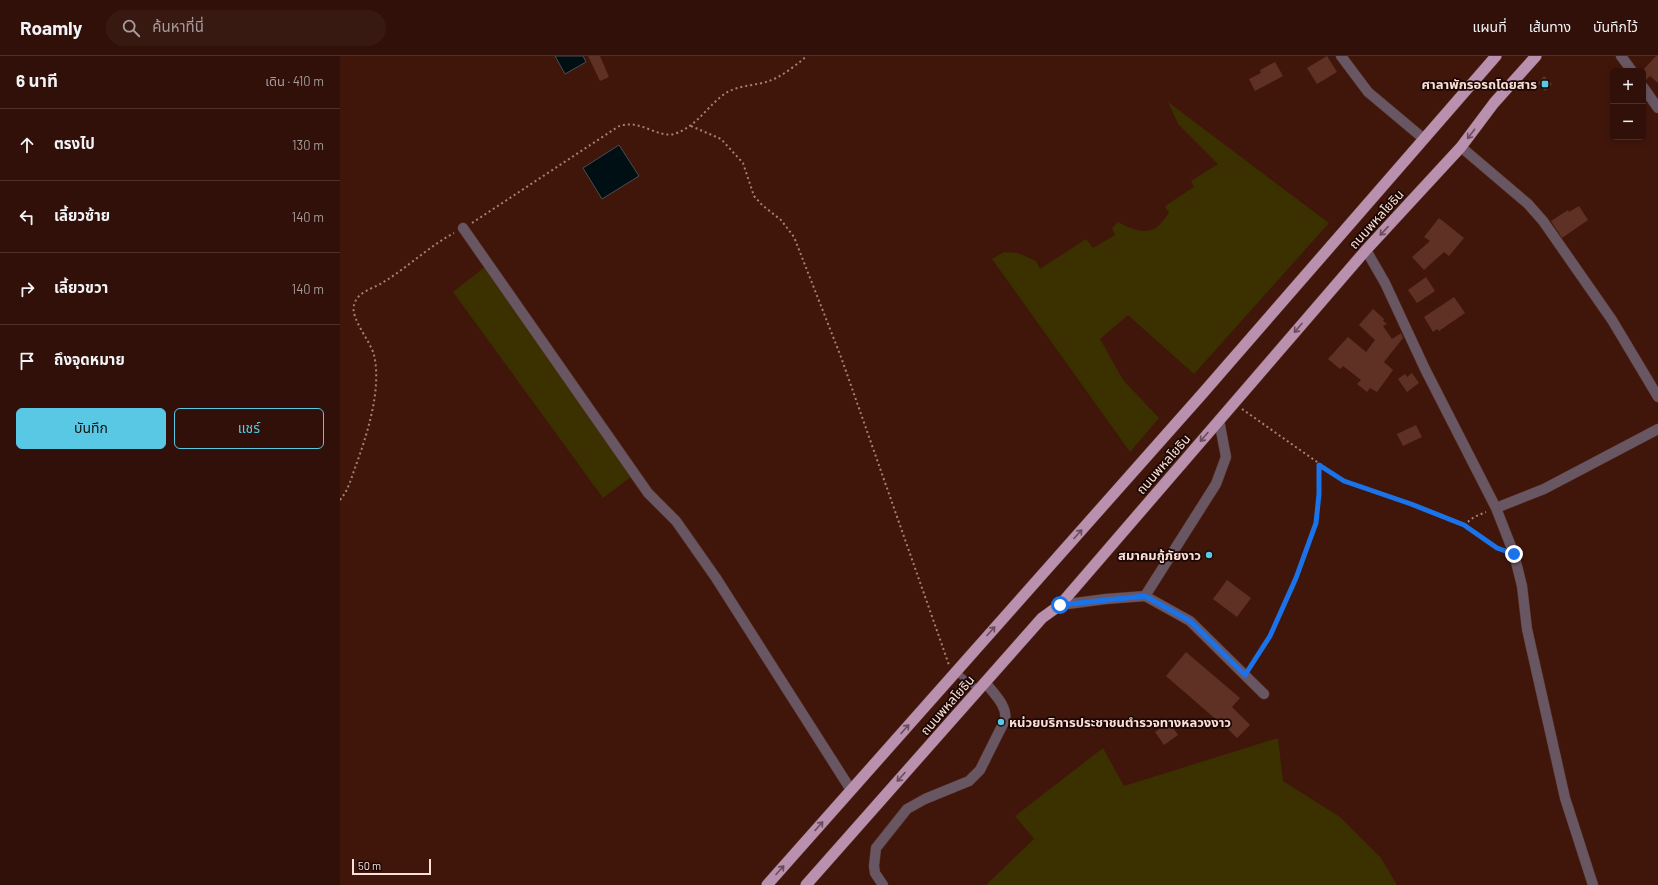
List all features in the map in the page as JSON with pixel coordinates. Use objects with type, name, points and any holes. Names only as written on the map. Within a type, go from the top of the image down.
[{"type":"highway","name":"ถนนพหลโยธิน","points":[[766,885],[1198,399],[1496,56]]},
{"type":"highway","name":"ถนนพหลโยธิน","points":[[806,885],[1042,618],[1060,605],[1366,250],[1461,147],[1494,103],[1536,56]]},
{"type":"street","points":[[1341,56],[1368,92],[1424,139]]},
{"type":"street","points":[[1621,56],[1630,68]]},
{"type":"street","points":[[1646,91],[1658,108]]},
{"type":"street","points":[[1461,147],[1528,204],[1544,221],[1612,320],[1658,397]]},
{"type":"street","points":[[463,228],[648,493],[676,521],[694,546],[851,790]]},
{"type":"street","points":[[1366,250],[1385,283],[1425,369],[1496,508],[1514,554],[1522,586],[1527,629],[1565,798],[1593,885]]},
{"type":"street","points":[[1145,596],[1216,484],[1226,457],[1219,420]]},
{"type":"street","points":[[1496,508],[1544,489],[1658,429]]},
{"type":"street","points":[[1060,605],[1145,596],[1190,621],[1264,694]]},
{"type":"street","points":[[883,885],[875,873],[874,866],[876,848],[907,809],[925,799],[968,781],[980,770],[1005,720],[1005,708],[982,686]]},
{"type":"lane","points":[[954,674],[982,686]]},
{"type":"path","points":[[340,500],[346,493],[364,445],[374,404],[376,380],[374,354],[357,320],[353,306],[358,296],[383,283],[440,241],[463,228],[624,124],[635,125],[664,134],[672,134],[691,126],[724,94],[740,87],[770,81],[792,68],[808,56]]},
{"type":"path","points":[[691,126],[721,139],[742,163],[754,196],[762,205],[781,220],[794,237],[841,357],[954,674]]},
{"type":"path","points":[[1233,403],[1319,465],[1344,481],[1411,504],[1464,525],[1497,548],[1514,554]]},
{"type":"path","points":[[1245,675],[1270,636],[1296,578],[1316,523],[1319,494],[1319,465]]},
{"type":"path","points":[[1464,525],[1474,517],[1496,508]]},
{"type":"shaded area","points":[[555,56],[583,56],[586,62],[565,74]]},
{"type":"shaded area","points":[[1168,102],[1329,223],[1194,374],[1128,315],[1100,339],[1123,380],[1159,418],[1130,452],[992,259],[1004,252],[1018,253],[1036,261],[1040,269],[1086,239],[1093,248],[1115,235],[1112,228],[1118,222],[1141,231],[1151,230],[1158,227],[1169,213],[1165,206],[1194,187],[1191,181],[1218,164],[1178,124]]},
{"type":"shaded area","points":[[619,145],[639,176],[602,199],[583,168]]},
{"type":"shaded area","points":[[486,266],[632,476],[603,498],[453,292]]},
{"type":"shaded area","points":[[1278,738],[1283,781],[1340,817],[1381,858],[1397,885],[986,885],[1034,839],[1015,816],[1103,748],[1124,786]]},
{"type":"building","points":[[588,56],[600,56],[609,77],[600,81]]},
{"type":"building","points":[[1327,56],[1337,72],[1317,84],[1307,68]]},
{"type":"building","points":[[1656,56],[1658,56],[1658,83],[1650,76],[1646,80],[1645,68]]},
{"type":"building","points":[[1275,62],[1283,76],[1255,91],[1249,79],[1261,73],[1260,70]]},
{"type":"building","points":[[1544,76],[1552,84],[1545,91],[1538,83]]},
{"type":"building","points":[[1579,206],[1588,220],[1562,238],[1551,221],[1568,210],[1569,212]]},
{"type":"building","points":[[1439,218],[1464,238],[1449,256],[1444,252],[1424,270],[1412,257],[1430,241],[1424,237]]},
{"type":"building","points":[[1426,277],[1435,291],[1417,303],[1408,290]]},
{"type":"building","points":[[1454,297],[1465,313],[1439,331],[1437,329],[1433,332],[1424,317]]},
{"type":"building","points":[[1373,309],[1384,319],[1383,321],[1387,324],[1383,326],[1392,339],[1401,333],[1403,338],[1384,362],[1393,370],[1377,392],[1370,388],[1367,392],[1357,384],[1361,380],[1343,366],[1340,369],[1328,359],[1348,337],[1366,352],[1375,340],[1359,325]]},
{"type":"building","points":[[1412,373],[1419,383],[1407,392],[1398,379],[1405,374],[1407,377]]},
{"type":"building","points":[[1416,425],[1422,437],[1403,446],[1397,434]]},
{"type":"building","points":[[1227,580],[1251,598],[1237,617],[1213,599]]},
{"type":"building","points":[[1186,652],[1240,698],[1232,707],[1250,725],[1237,738],[1220,721],[1219,722],[1166,676]]},
{"type":"building","points":[[1169,722],[1178,735],[1164,745],[1155,732]]},
{"type":"place","name":"ศาลาพักรอรถโดยสาร","points":[[1545,84]]},
{"type":"place","name":"สมาคมกู้ภัยงาว","points":[[1209,555]]},
{"type":"place","name":"หน่วยบริการประชาชนตำรวจทางหลวงงาว","points":[[1001,722]]},
{"type":"route","points":[[1060,605],[1145,596],[1190,621],[1245,675],[1270,636],[1296,578],[1316,523],[1319,494],[1319,465],[1344,481],[1411,504],[1464,525],[1497,548],[1514,554]]}]
